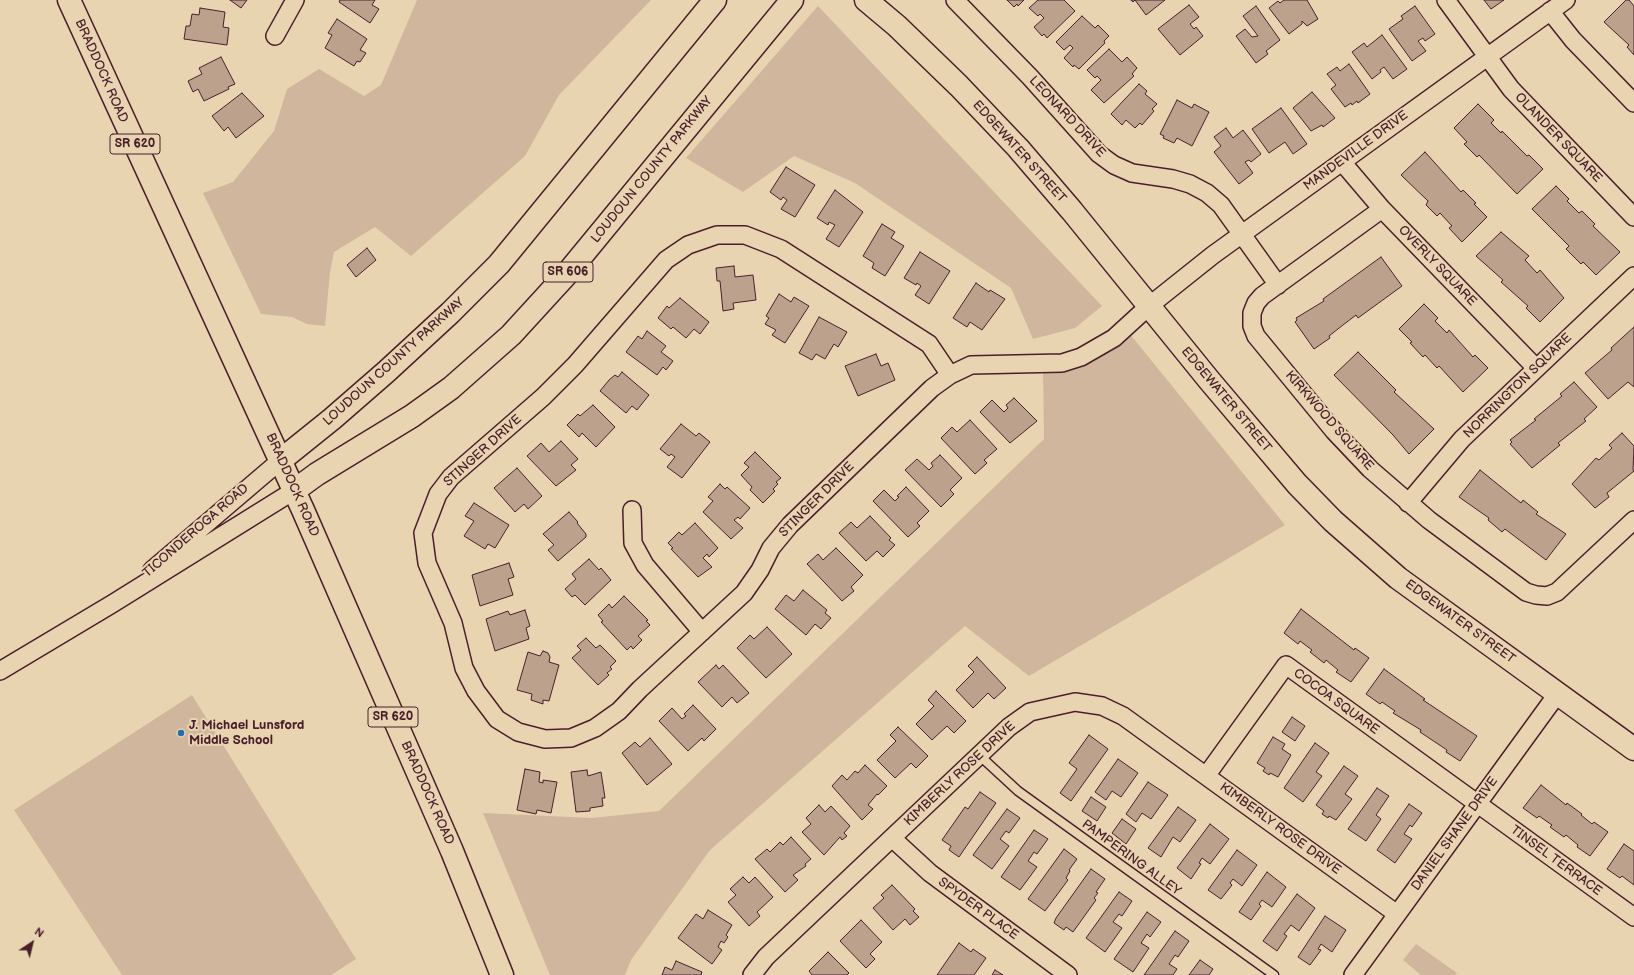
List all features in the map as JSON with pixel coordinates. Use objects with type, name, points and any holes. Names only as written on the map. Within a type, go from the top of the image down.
[{"type":"main road","name":"BRADDOCK ROAD","points":[[69,0],[295,490],[449,844],[502,975]]},
{"type":"main road","name":"LOUDOUN COUNTY PARKWAY","points":[[281,460],[332,419],[386,372],[450,314],[499,264],[715,0]]},
{"type":"main road","name":"LOUDOUN COUNTY PARKWAY","points":[[295,490],[317,474],[418,412],[451,388],[511,335],[565,276],[792,0]]},
{"type":"main road","name":"EDGEWATER STREET","points":[[866,0],[897,26],[959,86],[1018,148],[1072,211],[1296,484],[1332,521],[1398,578],[1634,749]]},
{"type":"street","points":[[275,36],[295,0]]},
{"type":"street","name":"LEONARD DRIVE","points":[[955,0],[1030,77],[1099,154],[1114,165],[1132,173],[1173,179],[1190,184],[1207,193],[1220,206],[1242,234],[1278,285]]},
{"type":"street","name":"OLANDER SQUARE","points":[[1446,0],[1511,89],[1634,217]]},
{"type":"street","name":"MANDEVILLE DRIVE","points":[[1149,306],[1242,234],[1566,0]]},
{"type":"street","points":[[1550,11],[1573,40],[1634,103]]},
{"type":"street","name":"OVERLY SQUARE","points":[[1342,162],[1382,209],[1536,368]]},
{"type":"street","name":"KIRKWOOD SQUARE","points":[[1382,209],[1262,296],[1256,303],[1252,313],[1252,326],[1256,336],[1334,432],[1370,469],[1408,503],[1526,592],[1536,596],[1547,596],[1557,592],[1634,520]]},
{"type":"street","name":"STINGER DRIVE","points":[[950,375],[929,344],[782,249],[745,235],[717,235],[688,245],[666,260],[575,365],[543,397],[451,477],[438,494],[423,533],[427,563],[454,624],[464,668],[476,691],[498,719],[518,732],[545,739],[558,739],[571,738],[595,728],[619,710],[744,594],[760,570],[771,548],[790,525],[932,388],[950,375],[971,365],[1062,363],[1081,357],[1114,338],[1149,306]]},
{"type":"street","name":"NORRINGTON SQUARE","points":[[1408,503],[1462,439],[1634,276]]},
{"type":"street","name":"TICONDEROGA ROAD","points":[[112,604],[281,460]]},
{"type":"street","name":"TICONDEROGA ROAD","points":[[0,671],[112,604],[295,490]]},
{"type":"street","points":[[632,510],[633,543],[645,565],[702,632]]},
{"type":"street","name":"COCOA SQUARE","points":[[1206,776],[1286,665],[1477,804]]},
{"type":"street","name":"DANIEL SHANE DRIVE","points":[[1353,975],[1558,693]]},
{"type":"street","name":"KIMBERLY ROSE DRIVE","points":[[752,975],[766,957],[1009,726],[1030,712],[1075,702],[1102,706],[1123,716],[1397,914]]},
{"type":"street","name":"TINSEL TERRACE","points":[[1477,804],[1634,917]]},
{"type":"street","name":"SPYDER PLACE","points":[[892,838],[930,874],[1068,975]]},
{"type":"lane","name":"PAMPERING ALLEY","points":[[979,755],[1018,791],[1274,975]]},
{"type":"shaded area","points":[[417,0],[651,0],[559,95],[525,156],[411,256],[375,227],[334,252],[330,272],[325,326],[307,324],[292,317],[261,314],[203,193],[233,182],[274,131],[287,89],[319,69],[364,96],[381,85]]},
{"type":"shaded area","points":[[818,6],[1102,306],[1075,328],[1033,339],[1011,288],[855,183],[794,156],[743,192],[686,158]]},
{"type":"shaded area","points":[[1125,328],[1285,525],[1029,676],[965,626],[710,850],[631,960],[625,975],[550,975],[483,813],[592,818],[659,811],[1044,439],[1043,363]]},
{"type":"shaded area","points":[[192,695],[356,959],[331,975],[122,975],[14,810]]},
{"type":"shaded area","points":[[1416,944],[1457,973],[1455,975],[1421,975],[1403,960]]},
{"type":"building","points":[[230,0],[247,0],[241,8]]},
{"type":"building","points":[[340,0],[375,0],[372,5],[379,9],[370,23],[339,2]]},
{"type":"building","points":[[1007,0],[1024,0],[1018,6],[1017,4],[1014,7]]},
{"type":"building","points":[[1038,0],[1064,0],[1075,11],[1047,38],[1044,34],[1042,36],[1034,27],[1044,18],[1040,14],[1038,16],[1029,8]]},
{"type":"building","points":[[1135,0],[1165,0],[1146,15]]},
{"type":"building","points":[[1284,0],[1307,0],[1318,19],[1307,26],[1302,21],[1302,24],[1289,34],[1269,8],[1278,1],[1280,3]]},
{"type":"building","points":[[1484,0],[1504,0],[1491,9]]},
{"type":"building","points":[[1626,0],[1629,0],[1634,6],[1634,55],[1627,47],[1629,45],[1604,22]]},
{"type":"building","points":[[1189,5],[1199,17],[1190,24],[1194,29],[1196,27],[1203,36],[1180,55],[1158,29]]},
{"type":"building","points":[[1256,6],[1280,40],[1266,51],[1268,54],[1256,63],[1236,36],[1245,29],[1252,37],[1258,36],[1243,16]]},
{"type":"building","points":[[1415,6],[1435,34],[1425,41],[1423,38],[1418,41],[1426,51],[1412,61],[1389,29],[1403,19],[1401,16]]},
{"type":"building","points":[[200,8],[225,12],[223,27],[229,28],[227,45],[184,39],[186,26],[190,26],[192,14],[199,15]]},
{"type":"building","points":[[1082,16],[1095,28],[1098,25],[1109,36],[1104,41],[1105,43],[1079,69],[1074,65],[1073,67],[1064,58],[1073,48],[1070,45],[1064,50],[1056,42]]},
{"type":"building","points":[[337,19],[367,39],[360,50],[366,53],[360,62],[357,61],[354,66],[325,48],[332,35],[328,33]]},
{"type":"building","points":[[1382,35],[1407,69],[1393,79],[1384,67],[1380,70],[1381,72],[1372,79],[1352,52],[1364,43],[1367,47]]},
{"type":"building","points":[[1109,49],[1122,62],[1127,57],[1137,68],[1132,74],[1134,76],[1104,103],[1091,90],[1101,80],[1097,76],[1095,78],[1087,70]]},
{"type":"building","points":[[221,57],[235,84],[228,87],[229,89],[204,101],[198,89],[193,92],[188,81],[202,74],[199,68]]},
{"type":"building","points":[[1349,64],[1370,94],[1358,103],[1357,101],[1352,105],[1351,103],[1345,107],[1331,89],[1336,85],[1327,74],[1337,67],[1340,71]]},
{"type":"building","points":[[1139,84],[1147,91],[1145,94],[1157,104],[1152,109],[1154,111],[1142,125],[1140,123],[1135,128],[1126,120],[1122,125],[1111,114]]},
{"type":"building","points":[[1312,92],[1335,118],[1323,127],[1322,125],[1311,131],[1293,108]]},
{"type":"building","points":[[242,93],[264,116],[236,138],[228,127],[224,131],[212,116]]},
{"type":"building","points":[[1177,100],[1192,108],[1194,104],[1209,112],[1192,146],[1177,138],[1174,143],[1163,138],[1164,136],[1160,134]]},
{"type":"building","points":[[1478,104],[1494,120],[1491,123],[1501,133],[1502,131],[1527,156],[1529,155],[1543,169],[1517,194],[1479,155],[1477,157],[1464,144],[1467,142],[1454,128]]},
{"type":"building","points":[[1281,108],[1307,144],[1293,154],[1285,142],[1269,153],[1252,129]]},
{"type":"building","points":[[1226,128],[1233,138],[1243,130],[1261,154],[1251,162],[1249,160],[1245,162],[1253,173],[1239,184],[1214,152],[1221,146],[1214,137]]},
{"type":"building","points":[[1425,152],[1461,192],[1463,190],[1476,203],[1474,204],[1487,217],[1462,242],[1449,228],[1452,226],[1440,213],[1437,216],[1426,205],[1428,201],[1401,175]]},
{"type":"building","points":[[786,167],[815,185],[795,217],[781,209],[787,200],[783,197],[781,200],[770,192]]},
{"type":"building","points":[[1556,186],[1569,199],[1567,201],[1579,213],[1582,211],[1595,224],[1593,226],[1620,252],[1596,275],[1583,262],[1581,264],[1566,249],[1569,246],[1532,209]]},
{"type":"building","points":[[835,190],[863,212],[839,247],[826,239],[835,225],[829,222],[828,225],[817,218]]},
{"type":"building","points":[[882,224],[895,232],[891,238],[904,246],[885,276],[872,268],[874,263],[863,256]]},
{"type":"building","points":[[1501,232],[1529,256],[1525,260],[1537,273],[1540,270],[1564,298],[1540,322],[1526,308],[1528,306],[1501,282],[1503,280],[1476,256]]},
{"type":"building","points":[[367,248],[376,260],[356,277],[347,265]]},
{"type":"building","points":[[920,252],[950,271],[929,304],[915,295],[921,286],[917,283],[916,285],[904,278]]},
{"type":"building","points":[[1381,257],[1402,286],[1358,318],[1356,315],[1329,336],[1330,338],[1314,349],[1295,322],[1297,320],[1296,318],[1324,301],[1323,299]]},
{"type":"building","points":[[734,266],[735,277],[753,275],[756,300],[733,303],[734,309],[723,311],[720,281],[717,281],[716,268]]},
{"type":"building","points":[[976,283],[989,292],[990,290],[1005,299],[982,330],[970,322],[967,327],[953,318]]},
{"type":"building","points":[[779,294],[791,302],[794,297],[809,306],[785,343],[772,335],[776,330],[765,324],[769,318],[766,316]]},
{"type":"building","points":[[680,298],[709,322],[700,334],[694,329],[686,338],[673,327],[671,329],[658,318],[667,306],[669,308]]},
{"type":"building","points":[[1424,304],[1438,318],[1435,321],[1447,333],[1449,330],[1473,357],[1475,355],[1488,368],[1463,392],[1439,366],[1437,368],[1425,355],[1423,357],[1410,343],[1412,342],[1399,329]]},
{"type":"building","points":[[819,317],[847,332],[838,347],[834,344],[825,359],[816,354],[812,360],[799,353]]},
{"type":"building","points":[[1634,327],[1634,387],[1628,382],[1608,399],[1585,373],[1612,350],[1611,348]]},
{"type":"building","points":[[647,331],[666,346],[661,352],[673,361],[666,370],[663,367],[657,375],[626,352],[638,336],[642,339]]},
{"type":"building","points":[[1358,352],[1396,390],[1394,392],[1434,429],[1409,454],[1393,435],[1334,375]]},
{"type":"building","points":[[876,354],[881,366],[888,363],[895,380],[858,396],[845,366]]},
{"type":"building","points":[[622,372],[649,395],[637,410],[632,406],[626,413],[600,391],[609,380],[615,375],[618,377]]},
{"type":"building","points":[[1574,382],[1597,407],[1584,419],[1586,421],[1558,443],[1560,445],[1532,468],[1510,444],[1512,442],[1510,440],[1536,420],[1534,419],[1562,396],[1560,394]]},
{"type":"building","points":[[1014,398],[1037,421],[1010,443],[980,412],[992,400],[1004,412],[1008,408],[1006,405]]},
{"type":"building","points":[[593,405],[615,427],[596,447],[582,433],[579,437],[567,425],[578,414],[580,416]]},
{"type":"building","points":[[970,420],[997,449],[984,460],[987,463],[975,474],[941,438],[952,427],[957,432]]},
{"type":"building","points":[[681,424],[696,436],[699,433],[710,442],[682,478],[667,467],[675,457],[671,454],[669,456],[660,449]]},
{"type":"building","points":[[1622,433],[1634,446],[1634,471],[1607,493],[1609,497],[1595,508],[1572,484],[1596,458],[1599,460],[1612,448],[1609,445]]},
{"type":"building","points":[[561,441],[578,459],[571,465],[576,470],[556,486],[527,456],[541,443],[549,452]]},
{"type":"building","points":[[755,452],[781,478],[776,482],[778,484],[773,489],[775,491],[763,503],[750,490],[752,487],[741,475],[749,467],[744,463]]},
{"type":"building","points":[[940,455],[962,478],[950,490],[954,494],[941,507],[905,470],[917,459],[929,470],[933,466],[931,463]]},
{"type":"building","points":[[517,468],[542,496],[528,509],[524,504],[515,512],[494,488]]},
{"type":"building","points":[[1480,470],[1521,503],[1523,500],[1538,512],[1536,514],[1566,534],[1546,560],[1505,529],[1502,532],[1488,520],[1489,518],[1459,497]]},
{"type":"building","points":[[720,484],[725,489],[727,487],[750,508],[740,519],[738,517],[734,520],[743,528],[731,539],[703,512],[713,501],[708,497]]},
{"type":"building","points":[[906,487],[929,511],[917,523],[920,526],[908,537],[873,501],[884,490],[895,501],[899,497],[897,496]]},
{"type":"building","points":[[474,503],[509,525],[495,548],[488,544],[485,549],[464,536],[474,521],[465,516]]},
{"type":"building","points":[[569,512],[578,522],[577,523],[586,534],[586,537],[558,561],[548,550],[554,545],[543,534]]},
{"type":"building","points":[[870,516],[891,538],[889,540],[895,545],[883,557],[877,551],[866,561],[839,533],[851,522],[857,528]]},
{"type":"building","points":[[695,523],[718,548],[709,557],[707,554],[703,558],[712,567],[698,577],[671,549],[673,548],[668,543],[679,532],[682,535]]},
{"type":"building","points":[[836,548],[863,575],[851,587],[854,591],[842,601],[807,564],[818,554],[823,560]]},
{"type":"building","points":[[589,559],[599,570],[601,568],[611,580],[585,605],[575,595],[572,597],[565,589],[576,579],[572,574]]},
{"type":"building","points":[[509,563],[514,577],[508,579],[513,595],[480,606],[472,575]]},
{"type":"building","points":[[803,590],[827,610],[825,613],[831,618],[821,629],[815,624],[806,635],[775,609],[786,595],[794,601]]},
{"type":"building","points":[[624,596],[648,620],[646,621],[650,625],[638,636],[642,640],[633,649],[631,646],[627,650],[601,622],[603,621],[598,615],[609,604],[612,608]]},
{"type":"building","points":[[1301,609],[1354,650],[1355,648],[1369,658],[1351,682],[1336,672],[1338,670],[1326,660],[1324,663],[1310,652],[1312,650],[1300,641],[1298,644],[1284,633]]},
{"type":"building","points":[[525,610],[530,626],[526,628],[529,639],[495,651],[486,619],[508,611],[510,615]]},
{"type":"building","points":[[767,627],[792,654],[766,678],[737,648],[750,635],[754,639]]},
{"type":"building","points":[[586,638],[596,648],[600,645],[616,661],[610,667],[612,669],[607,673],[609,675],[598,685],[572,658],[581,650],[577,646]]},
{"type":"building","points":[[543,651],[548,653],[550,657],[549,662],[559,665],[549,701],[543,700],[543,704],[531,700],[532,694],[517,690],[528,652],[540,656]]},
{"type":"building","points":[[977,657],[1006,688],[994,699],[988,693],[973,708],[956,690],[974,672],[968,666]]},
{"type":"building","points":[[716,665],[719,669],[723,665],[749,693],[737,703],[732,697],[722,707],[698,682]]},
{"type":"building","points":[[1384,669],[1425,699],[1423,700],[1477,736],[1460,761],[1446,752],[1447,750],[1420,732],[1421,730],[1393,713],[1395,711],[1382,702],[1380,704],[1366,694]]},
{"type":"building","points":[[936,691],[966,721],[954,733],[947,726],[932,740],[916,724],[934,706],[928,700]]},
{"type":"building","points":[[693,705],[716,729],[704,741],[702,738],[688,751],[659,721],[672,708],[682,719],[686,716],[684,714]]},
{"type":"building","points":[[1292,717],[1305,726],[1295,741],[1282,732]]},
{"type":"building","points":[[898,727],[928,756],[916,768],[911,763],[895,778],[877,760],[896,741],[890,735]]},
{"type":"building","points":[[1089,735],[1108,749],[1071,801],[1060,793],[1077,769],[1069,763]]},
{"type":"building","points":[[1273,737],[1285,744],[1282,749],[1291,755],[1278,777],[1270,773],[1269,775],[1263,771],[1265,768],[1257,763]]},
{"type":"building","points":[[650,738],[672,764],[647,785],[622,753],[635,742],[640,747]]},
{"type":"building","points":[[1315,743],[1329,753],[1316,772],[1322,776],[1303,802],[1284,788]]},
{"type":"building","points":[[1118,759],[1138,773],[1121,797],[1112,791],[1106,800],[1095,792]]},
{"type":"building","points":[[865,765],[887,786],[878,795],[877,794],[868,805],[873,809],[862,820],[832,786],[842,775],[847,780],[855,771],[858,773]]},
{"type":"building","points":[[1344,766],[1358,776],[1345,794],[1352,799],[1336,820],[1329,816],[1328,818],[1322,814],[1324,811],[1316,805]]},
{"type":"building","points":[[525,769],[540,772],[539,782],[543,783],[543,780],[557,782],[551,813],[537,810],[536,814],[517,810]]},
{"type":"building","points":[[587,770],[588,776],[601,772],[605,798],[602,798],[603,806],[590,808],[590,811],[576,812],[571,772]]},
{"type":"building","points":[[1148,782],[1168,795],[1151,819],[1142,813],[1136,822],[1126,814]]},
{"type":"building","points":[[1541,785],[1566,805],[1567,803],[1582,814],[1581,815],[1592,824],[1594,822],[1608,832],[1590,856],[1577,847],[1578,845],[1566,835],[1564,837],[1550,827],[1552,825],[1539,816],[1537,818],[1523,808]]},
{"type":"building","points":[[1377,788],[1389,796],[1376,815],[1381,819],[1366,841],[1348,829]]},
{"type":"building","points":[[980,792],[996,803],[959,857],[949,850],[951,846],[942,840],[965,807],[968,809]]},
{"type":"building","points":[[1091,797],[1106,807],[1097,821],[1082,811]]},
{"type":"building","points":[[1409,804],[1422,813],[1412,827],[1410,825],[1404,834],[1412,839],[1395,863],[1377,850]]},
{"type":"building","points":[[819,805],[825,812],[831,806],[850,826],[844,833],[847,836],[842,840],[840,837],[824,855],[802,832],[811,824],[806,818]]},
{"type":"building","points":[[1178,807],[1196,820],[1180,842],[1173,837],[1161,857],[1148,848]]},
{"type":"building","points":[[1007,809],[1020,818],[1009,833],[1006,831],[1000,839],[1009,846],[992,869],[973,855]]},
{"type":"building","points":[[1122,819],[1136,829],[1126,844],[1112,833]]},
{"type":"building","points":[[1210,824],[1229,839],[1210,864],[1202,858],[1199,863],[1201,864],[1191,879],[1177,868]]},
{"type":"building","points":[[1034,830],[1048,839],[1037,854],[1034,852],[1028,861],[1037,867],[1020,890],[1001,877]]},
{"type":"building","points":[[791,837],[811,859],[805,864],[806,866],[793,875],[798,880],[785,892],[755,859],[767,849],[770,852],[780,842],[783,845]]},
{"type":"building","points":[[1624,844],[1634,851],[1634,885],[1622,876],[1620,878],[1607,869]]},
{"type":"building","points":[[1064,849],[1077,859],[1069,870],[1070,871],[1066,878],[1068,880],[1045,911],[1028,899]]},
{"type":"building","points":[[1237,850],[1257,865],[1242,886],[1233,879],[1230,883],[1232,885],[1221,899],[1208,890]]},
{"type":"building","points":[[1091,869],[1105,879],[1096,892],[1098,893],[1094,898],[1096,900],[1073,932],[1066,927],[1064,930],[1054,923],[1056,918]]},
{"type":"building","points":[[1267,872],[1286,887],[1272,907],[1262,900],[1259,904],[1261,906],[1251,920],[1239,912]]},
{"type":"building","points":[[743,877],[749,883],[755,877],[773,897],[757,912],[760,916],[749,926],[728,902],[736,895],[730,889]]},
{"type":"building","points":[[892,885],[915,909],[913,911],[919,917],[910,925],[905,919],[893,930],[873,908],[884,898],[881,895]]},
{"type":"building","points":[[1119,892],[1132,901],[1122,916],[1119,914],[1113,922],[1122,928],[1105,952],[1086,938]]},
{"type":"building","points":[[1297,894],[1315,908],[1299,931],[1291,925],[1284,934],[1287,936],[1277,951],[1263,941]]},
{"type":"building","points":[[708,910],[732,925],[726,935],[728,937],[724,943],[721,941],[718,947],[722,950],[712,964],[678,938],[696,914],[703,919]]},
{"type":"building","points":[[1147,912],[1161,922],[1150,937],[1147,934],[1141,943],[1149,948],[1133,972],[1114,959]]},
{"type":"building","points":[[1325,916],[1346,930],[1332,952],[1321,944],[1318,949],[1321,950],[1310,965],[1298,957]]},
{"type":"building","points":[[861,920],[882,942],[870,954],[875,959],[866,968],[840,941]]},
{"type":"building","points":[[1175,931],[1189,941],[1178,957],[1175,955],[1169,964],[1177,969],[1173,975],[1144,975]]},
{"type":"building","points":[[959,943],[971,952],[973,949],[986,958],[974,975],[937,975]]},
{"type":"building","points":[[828,952],[849,973],[847,975],[812,975],[809,971]]},
{"type":"building","points":[[1200,960],[1213,969],[1209,975],[1189,975]]},
{"type":"building","points":[[676,961],[702,972],[701,975],[662,975],[665,967],[672,970]]},
{"type":"building","points":[[995,970],[1003,975],[992,975]]},
{"type":"place","name":"J. Michael Lunsford Middle School","points":[[181,733]]}]
